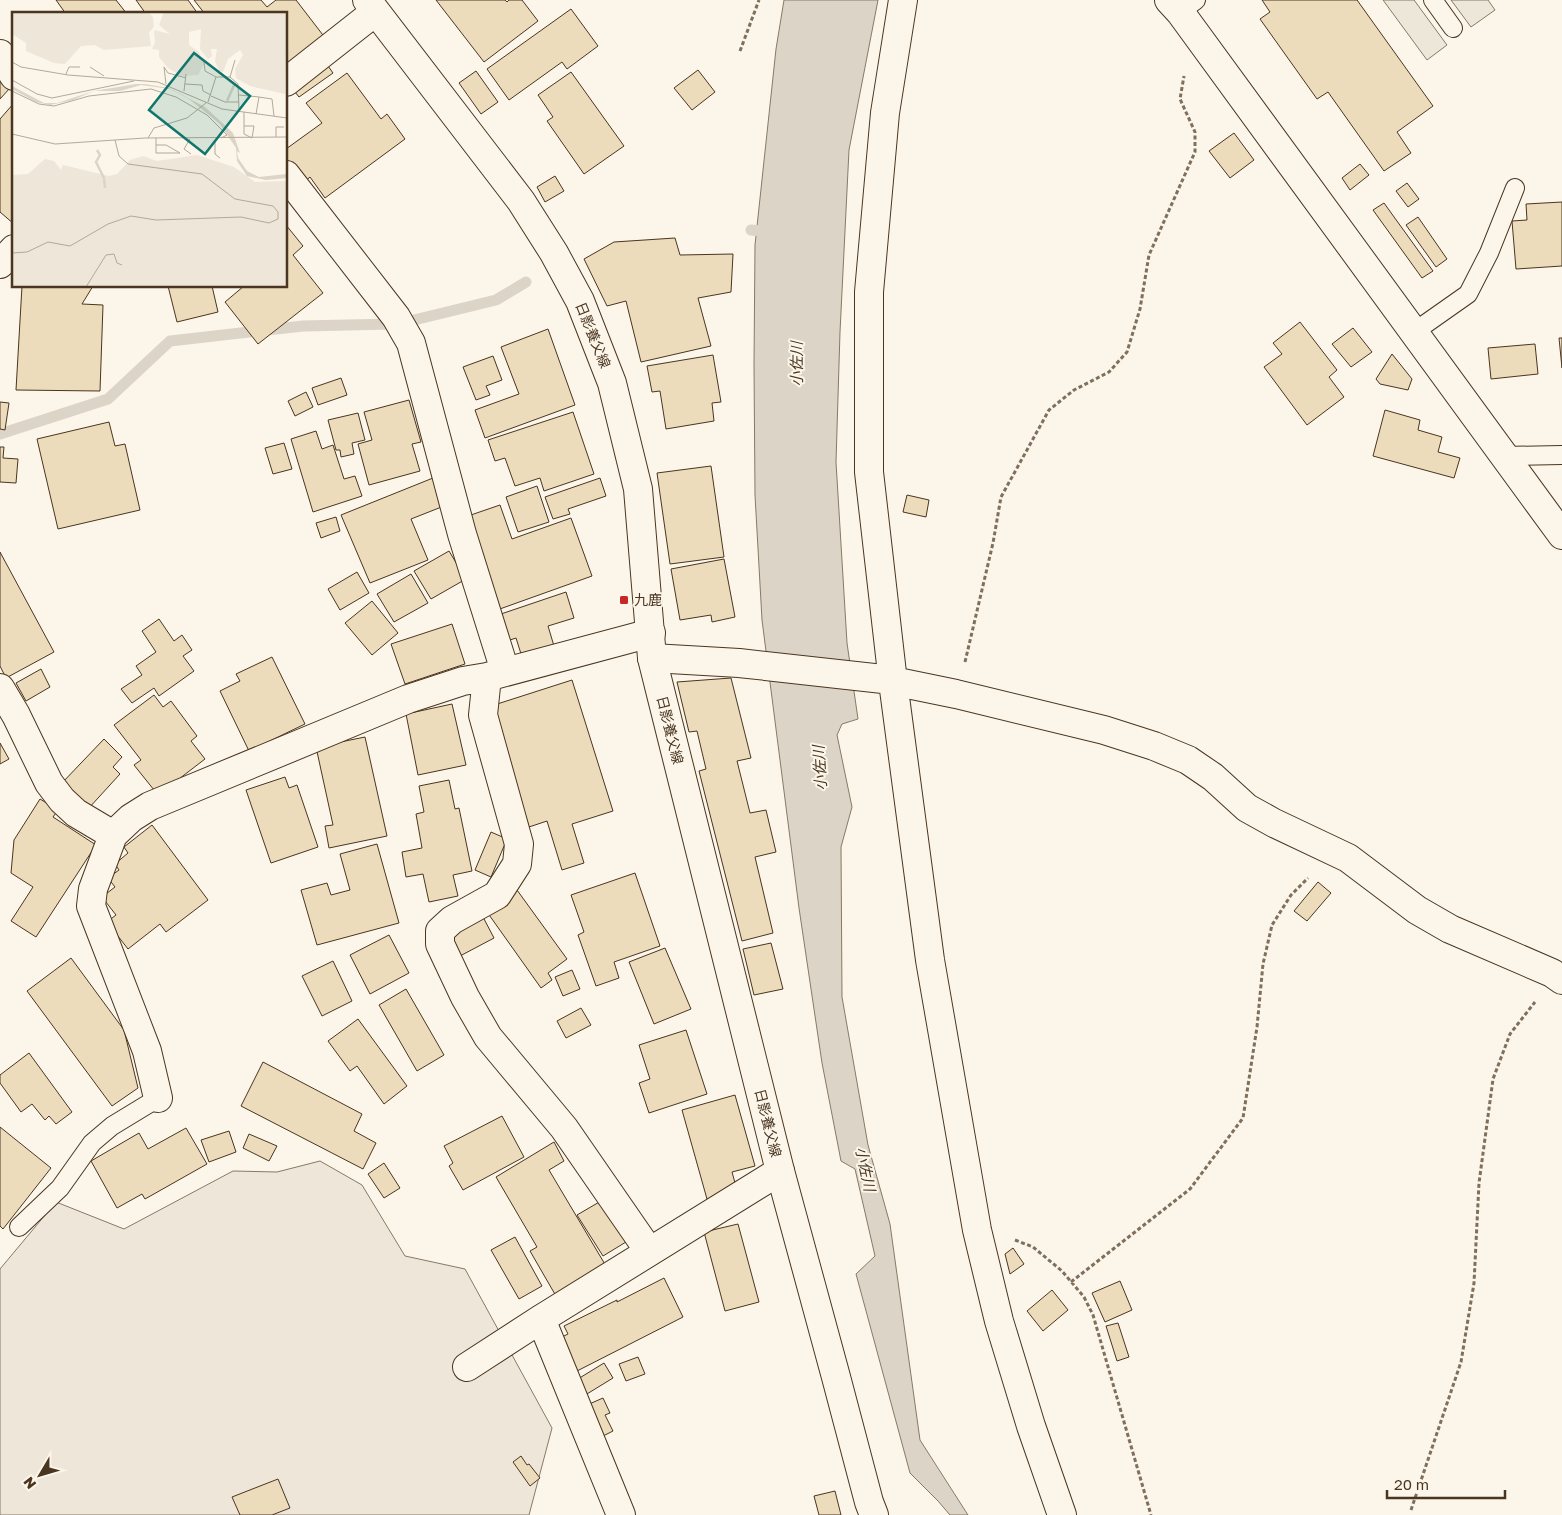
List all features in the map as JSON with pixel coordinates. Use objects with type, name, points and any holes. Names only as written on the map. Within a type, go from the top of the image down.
[{"type":"street","points":[[903,0],[885,113],[869,292],[869,472],[888,680],[930,960],[977,1230],[999,1321],[1031,1426],[1062,1515]]},
{"type":"street","points":[[1182,4],[1414,332],[1562,536]]},
{"type":"street","points":[[288,80],[371,6]]},
{"type":"street","name":"日影養父線","points":[[371,6],[521,201],[554,253],[580,301],[612,383],[638,489],[651,646],[780,1171],[868,1502],[874,1515]]},
{"type":"street","points":[[0,54],[12,73]]},
{"type":"street","points":[[288,178],[396,317],[411,343],[462,534],[496,674],[483,715],[519,844],[517,864],[497,895],[452,920],[440,931],[440,944],[465,997],[488,1037],[564,1128],[649,1251]]},
{"type":"street","points":[[0,264],[12,251]]},
{"type":"street","points":[[158,1098],[147,1051],[91,906],[93,889],[113,835],[131,818],[150,806],[408,698],[463,681],[651,646],[739,663],[888,680],[956,694],[1104,730],[1154,746],[1188,760],[1213,777],[1247,808],[1348,858],[1417,910],[1450,929],[1557,976]]},
{"type":"street","points":[[0,688],[16,715],[48,783],[62,800],[76,812],[113,835]]},
{"type":"street","points":[[467,1367],[649,1251],[780,1171]]},
{"type":"street","points":[[541,1319],[621,1515]]},
{"type":"lane","points":[[1433,0],[1453,28]]},
{"type":"lane","points":[[1414,332],[1468,294],[1489,252],[1514,188]]},
{"type":"lane","points":[[1504,456],[1562,455]]},
{"type":"lane","points":[[18,1227],[60,1188],[92,1143],[112,1126],[158,1098]]},
{"type":"path","points":[[740,51],[759,0]]},
{"type":"path","points":[[956,694],[982,592],[1002,497],[1049,410],[1074,390],[1109,372],[1128,352],[1140,309],[1149,256],[1195,152],[1195,132],[1180,99],[1185,70]]},
{"type":"path","points":[[1070,1282],[1190,1189],[1209,1166],[1242,1118],[1257,1027],[1263,964],[1272,925],[1290,896],[1335,852]]},
{"type":"path","points":[[1412,1510],[1461,1362],[1474,1283],[1479,1183],[1493,1079],[1510,1034],[1557,976]]},
{"type":"path","points":[[977,1230],[985,1229],[1033,1247],[1062,1271],[1084,1297],[1093,1315],[1151,1515]]},
{"type":"shaded area","points":[[1383,0],[1414,0],[1447,45],[1427,60]]},
{"type":"shaded area","points":[[1451,0],[1488,0],[1495,10],[1471,27]]},
{"type":"shaded area","points":[[320,1161],[362,1185],[405,1256],[465,1269],[552,1428],[529,1515],[0,1515],[0,1269],[56,1202],[124,1229],[233,1171],[277,1172]]},
{"type":"water","name":"小佐川","points":[[784,0],[878,0],[849,150],[840,332],[836,462],[847,643],[858,719],[842,724],[837,735],[852,807],[841,847],[842,997],[868,1145],[890,1224],[920,1440],[968,1515],[950,1515],[910,1473],[856,1274],[875,1256],[855,1169],[841,1161],[822,1063],[799,908],[762,620],[755,495],[755,245],[776,49]]},
{"type":"building","points":[[56,0],[116,0],[125,12],[65,12]]},
{"type":"building","points":[[136,0],[188,0],[197,12],[145,12]]},
{"type":"building","points":[[194,0],[261,0],[267,7],[276,0],[296,0],[326,39],[288,68],[288,12],[203,12]]},
{"type":"building","points":[[436,0],[505,0],[507,2],[509,0],[522,0],[538,21],[484,62]]},
{"type":"building","points":[[1262,0],[1357,0],[1433,106],[1397,132],[1411,153],[1384,171],[1328,92],[1317,99],[1260,19],[1270,12]]},
{"type":"building","points":[[571,9],[598,46],[567,69],[562,62],[509,100],[487,69]]},
{"type":"building","points":[[326,63],[333,73],[299,97],[291,87]]},
{"type":"building","points":[[698,70],[715,92],[692,110],[674,88]]},
{"type":"building","points":[[476,71],[498,102],[481,114],[459,83]]},
{"type":"building","points":[[571,72],[624,146],[584,174],[547,121],[553,117],[538,95]]},
{"type":"building","points":[[347,73],[381,119],[387,114],[405,139],[325,198],[310,177],[302,184],[288,166],[288,148],[322,123],[306,103]]},
{"type":"building","points":[[0,79],[10,88],[0,99]]},
{"type":"building","points":[[12,105],[12,222],[0,212],[0,119]]},
{"type":"building","points":[[1234,133],[1254,160],[1230,178],[1209,151]]},
{"type":"building","points":[[1360,164],[1369,175],[1350,190],[1342,178]]},
{"type":"building","points":[[555,176],[564,191],[545,202],[537,187]]},
{"type":"building","points":[[1407,183],[1419,199],[1408,207],[1396,191]]},
{"type":"building","points":[[1562,202],[1562,266],[1516,269],[1512,221],[1527,220],[1526,204]]},
{"type":"building","points":[[1384,203],[1433,271],[1422,278],[1373,210]]},
{"type":"building","points":[[1418,217],[1447,259],[1436,267],[1406,225]]},
{"type":"building","points":[[288,227],[303,246],[293,255],[323,293],[258,344],[225,302],[242,288],[288,288]]},
{"type":"building","points":[[675,238],[680,255],[733,254],[731,292],[698,298],[711,346],[641,362],[626,301],[607,306],[584,259],[614,242]]},
{"type":"building","points":[[22,288],[92,288],[82,304],[103,305],[100,391],[16,390]]},
{"type":"building","points":[[168,288],[212,288],[218,312],[177,322]]},
{"type":"building","points":[[1300,322],[1337,370],[1329,377],[1344,397],[1307,425],[1264,367],[1282,354],[1273,343]]},
{"type":"building","points":[[1353,328],[1372,352],[1351,367],[1332,344]]},
{"type":"building","points":[[548,329],[575,405],[485,438],[475,410],[519,394],[501,347]]},
{"type":"building","points":[[1559,338],[1562,338],[1562,368]]},
{"type":"building","points":[[1535,344],[1538,374],[1491,379],[1488,348]]},
{"type":"building","points":[[1392,354],[1412,379],[1408,390],[1380,384],[1376,379]]},
{"type":"building","points":[[713,355],[721,402],[712,403],[714,421],[666,429],[660,391],[652,392],[647,366]]},
{"type":"building","points":[[493,356],[502,380],[486,386],[490,395],[476,400],[463,367]]},
{"type":"building","points":[[341,378],[347,395],[318,405],[312,388]]},
{"type":"building","points":[[306,392],[313,407],[295,416],[288,401]]},
{"type":"building","points":[[409,400],[421,442],[412,444],[420,471],[369,485],[358,444],[372,440],[364,412]]},
{"type":"building","points":[[0,402],[9,403],[5,430],[0,429]]},
{"type":"building","points":[[1385,410],[1420,420],[1418,430],[1442,437],[1438,452],[1460,458],[1454,478],[1373,456]]},
{"type":"building","points":[[573,412],[594,474],[544,491],[540,478],[515,486],[505,458],[495,461],[488,440]]},
{"type":"building","points":[[358,413],[365,440],[352,443],[354,454],[341,457],[340,450],[336,450],[328,420]]},
{"type":"building","points":[[109,422],[115,446],[125,444],[140,510],[58,529],[37,439]]},
{"type":"building","points":[[316,431],[322,449],[333,445],[344,479],[355,476],[362,496],[313,512],[291,439]]},
{"type":"building","points":[[284,443],[292,469],[273,474],[265,448]]},
{"type":"building","points":[[0,447],[4,447],[3,458],[18,459],[16,483],[0,482]]},
{"type":"building","points":[[711,466],[724,557],[670,564],[657,473]]},
{"type":"building","points":[[433,478],[444,506],[411,519],[428,560],[370,583],[341,515]]},
{"type":"building","points":[[600,478],[606,496],[568,509],[570,514],[553,519],[545,497]]},
{"type":"building","points":[[537,486],[549,522],[518,532],[506,497]]},
{"type":"building","points":[[907,495],[929,500],[926,517],[903,512]]},
{"type":"building","points":[[500,505],[512,539],[571,518],[592,576],[497,610],[465,517]]},
{"type":"building","points":[[336,517],[340,531],[321,538],[316,523]]},
{"type":"building","points":[[449,551],[466,579],[431,599],[414,571]]},
{"type":"building","points":[[0,552],[54,652],[6,678],[0,666]]},
{"type":"building","points":[[724,559],[735,617],[712,622],[711,615],[680,620],[671,569]]},
{"type":"building","points":[[357,572],[369,593],[340,610],[328,589]]},
{"type":"building","points":[[411,574],[428,603],[394,622],[377,594]]},
{"type":"building","points":[[566,592],[574,618],[548,626],[554,646],[522,657],[516,638],[507,641],[498,615]]},
{"type":"building","points":[[372,601],[398,633],[372,655],[345,623]]},
{"type":"building","points":[[159,619],[174,641],[182,635],[192,650],[183,656],[194,671],[159,696],[154,688],[132,703],[121,689],[142,675],[136,666],[156,652],[142,631]]},
{"type":"building","points":[[452,624],[465,664],[405,684],[391,644]]},
{"type":"building","points":[[272,657],[305,724],[249,751],[220,691],[240,681],[236,674]]},
{"type":"building","points":[[41,669],[50,687],[26,701],[16,683]]},
{"type":"building","points":[[731,678],[751,758],[737,761],[750,813],[766,810],[776,852],[755,857],[773,933],[742,941],[699,771],[706,769],[697,731],[689,732],[677,682]]},
{"type":"building","points":[[572,680],[613,811],[572,824],[584,863],[562,870],[547,821],[529,827],[491,706]]},
{"type":"building","points":[[154,695],[163,707],[171,701],[197,736],[191,741],[205,759],[158,795],[134,765],[141,760],[114,725]]},
{"type":"building","points":[[452,704],[466,765],[418,775],[406,714]]},
{"type":"building","points":[[365,737],[387,836],[329,848],[325,826],[333,825],[316,747]]},
{"type":"building","points":[[104,739],[122,757],[113,767],[120,774],[88,809],[61,784]]},
{"type":"building","points":[[0,743],[9,759],[0,764]]},
{"type":"building","points":[[285,777],[289,788],[297,785],[318,847],[271,863],[246,790]]},
{"type":"building","points":[[449,780],[455,809],[459,808],[472,871],[453,875],[458,896],[429,902],[423,874],[406,877],[402,852],[422,848],[416,814],[424,812],[419,786]]},
{"type":"building","points":[[40,799],[58,810],[53,817],[96,845],[36,937],[11,921],[33,887],[11,873],[14,840]]},
{"type":"building","points":[[152,825],[208,900],[166,932],[160,924],[128,949],[107,922],[116,915],[102,897],[115,887],[108,878],[119,870],[115,864],[128,853],[124,847]]},
{"type":"building","points":[[491,832],[507,839],[491,877],[475,870]]},
{"type":"building","points":[[377,844],[399,923],[317,945],[301,890],[327,883],[331,895],[350,890],[340,854]]},
{"type":"building","points":[[635,873],[660,946],[614,962],[619,978],[596,986],[578,935],[584,932],[571,895]]},
{"type":"building","points":[[1318,882],[1331,893],[1307,921],[1294,911]]},
{"type":"building","points":[[517,890],[567,959],[548,973],[552,980],[541,988],[487,912]]},
{"type":"building","points":[[483,917],[494,938],[460,956],[449,935]]},
{"type":"building","points":[[389,935],[409,973],[370,994],[350,955]]},
{"type":"building","points":[[771,943],[783,989],[754,995],[743,949]]},
{"type":"building","points":[[665,948],[691,1009],[654,1024],[629,962]]},
{"type":"building","points":[[71,958],[124,1030],[138,1088],[112,1106],[27,991]]},
{"type":"building","points":[[333,961],[352,1001],[322,1016],[302,976]]},
{"type":"building","points":[[572,970],[580,989],[563,996],[555,977]]},
{"type":"building","points":[[406,989],[444,1055],[417,1071],[379,1005]]},
{"type":"building","points":[[581,1008],[591,1025],[566,1038],[557,1021]]},
{"type":"building","points":[[358,1019],[407,1086],[384,1104],[357,1066],[350,1071],[328,1041]]},
{"type":"building","points":[[686,1030],[707,1094],[649,1113],[639,1083],[650,1079],[639,1045]]},
{"type":"building","points":[[29,1053],[72,1112],[56,1124],[49,1116],[45,1120],[32,1104],[21,1112],[0,1083],[0,1075]]},
{"type":"building","points":[[263,1062],[362,1114],[354,1131],[376,1143],[363,1169],[241,1106]]},
{"type":"building","points":[[735,1095],[755,1166],[732,1172],[737,1190],[707,1199],[682,1110]]},
{"type":"building","points":[[502,1116],[524,1157],[463,1190],[449,1166],[453,1163],[444,1146]]},
{"type":"building","points":[[0,1127],[51,1168],[3,1229],[0,1226]]},
{"type":"building","points":[[186,1128],[207,1164],[145,1199],[142,1194],[117,1208],[91,1161],[139,1133],[148,1149]]},
{"type":"building","points":[[229,1131],[236,1152],[209,1162],[201,1140]]},
{"type":"building","points":[[249,1134],[277,1146],[269,1161],[243,1148]]},
{"type":"building","points":[[554,1142],[564,1161],[549,1170],[606,1266],[556,1296],[530,1251],[537,1247],[496,1177]]},
{"type":"building","points":[[384,1163],[400,1188],[384,1198],[368,1174]]},
{"type":"building","points":[[601,1201],[626,1242],[603,1256],[577,1215]]},
{"type":"building","points":[[738,1224],[759,1302],[725,1311],[704,1232]]},
{"type":"building","points":[[515,1237],[542,1286],[519,1299],[491,1250]]},
{"type":"building","points":[[1013,1248],[1024,1264],[1010,1274],[1005,1254]]},
{"type":"building","points":[[664,1278],[683,1317],[577,1371],[560,1338],[568,1334],[564,1326]]},
{"type":"building","points":[[1120,1281],[1132,1310],[1105,1322],[1092,1293]]},
{"type":"building","points":[[1052,1290],[1068,1310],[1043,1331],[1027,1311]]},
{"type":"building","points":[[1118,1323],[1129,1357],[1117,1361],[1106,1326]]},
{"type":"building","points":[[638,1357],[645,1374],[626,1381],[619,1364]]},
{"type":"building","points":[[604,1363],[613,1378],[582,1397],[573,1382]]},
{"type":"building","points":[[603,1398],[610,1413],[605,1415],[613,1431],[601,1437],[587,1405]]},
{"type":"building","points":[[521,1456],[540,1478],[530,1486],[513,1462]]},
{"type":"building","points":[[278,1479],[290,1508],[272,1515],[240,1515],[232,1497]]},
{"type":"building","points":[[835,1491],[841,1515],[819,1515],[814,1496]]},
{"type":"waterway","points":[[751,230],[771,232]]},
{"type":"waterway","points":[[410,321],[496,300],[526,282]]},
{"type":"waterway","points":[[0,434],[108,399],[170,341],[303,326],[393,324]]},
{"type":"place","name":"九鹿","points":[[624,600]]}]
